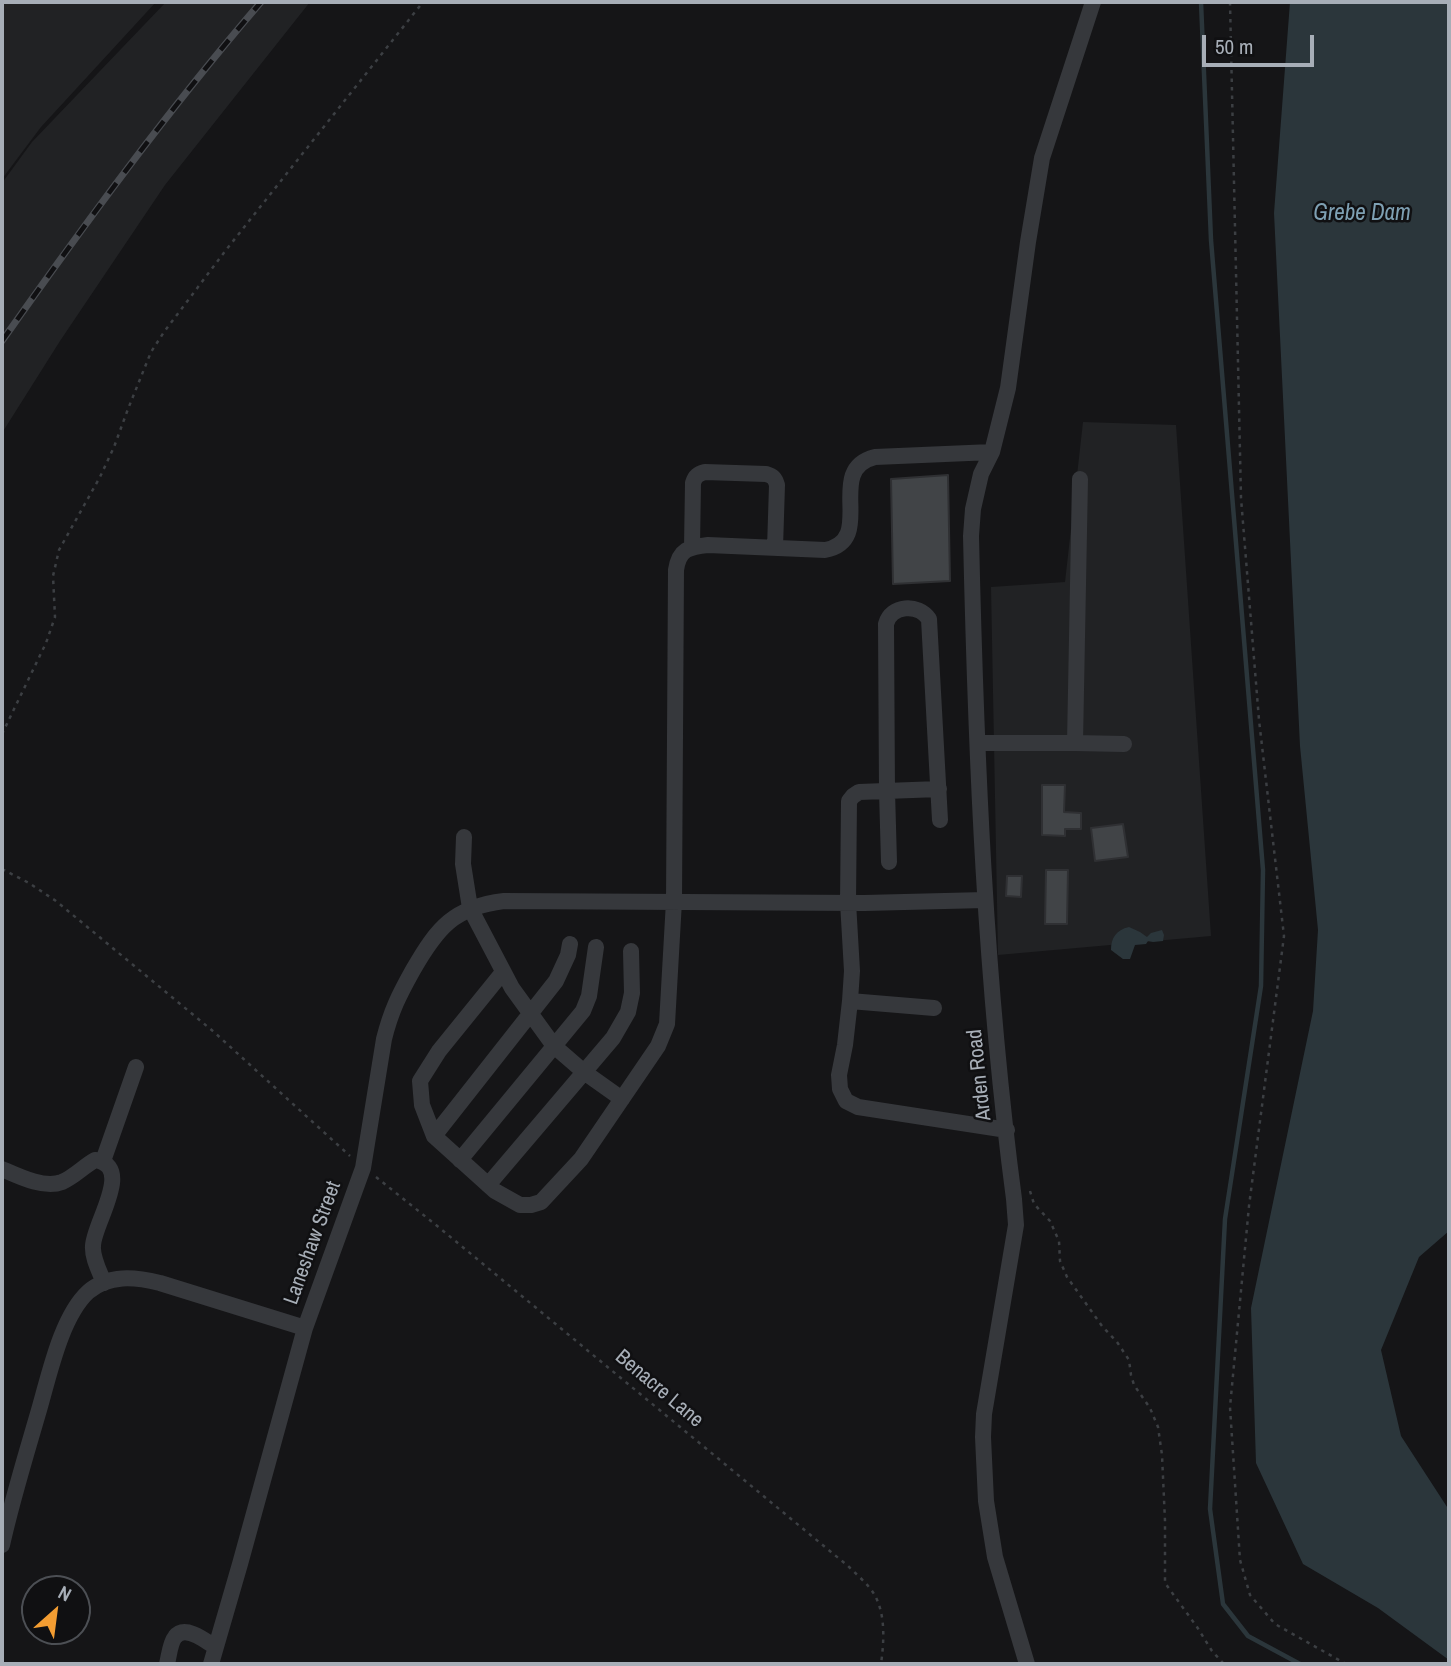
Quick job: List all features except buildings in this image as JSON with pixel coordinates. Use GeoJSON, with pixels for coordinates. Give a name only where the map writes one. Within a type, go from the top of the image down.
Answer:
{"type":"FeatureCollection","features":[{"type":"Feature","properties":{"kind":"street","name":"Arden Road"},"geometry":{"type":"LineString","coordinates":[[1027,1664],[995,1557],[986,1501],[984,1414],[1016,1225],[996,1039],[985,900],[971,536],[973,509],[981,474],[992,452],[1008,388],[1042,158],[1093,2]]}},
{"type":"Feature","properties":{"kind":"street"},"geometry":{"type":"LineString","coordinates":[[503,972],[439,1051],[420,1081],[422,1105],[434,1136],[460,1160],[508,1199],[520,1205],[531,1205],[541,1202],[580,1159],[657,1046],[667,1024],[674,901],[676,570],[683,552],[692,547],[708,545],[825,550],[835,548],[842,543],[850,525],[852,473],[865,460],[875,457],[992,452]]}},
{"type":"Feature","properties":{"kind":"street"},"geometry":{"type":"LineString","coordinates":[[692,547],[693,483],[699,473],[705,472],[771,475],[777,485],[775,548]]}},
{"type":"Feature","properties":{"kind":"street"},"geometry":{"type":"LineString","coordinates":[[1076,743],[1080,480]]}},
{"type":"Feature","properties":{"kind":"street"},"geometry":{"type":"LineString","coordinates":[[889,862],[886,624],[888,617],[898,609],[915,609],[923,612],[929,619],[940,820]]}},
{"type":"Feature","properties":{"kind":"street"},"geometry":{"type":"LineString","coordinates":[[978,743],[1124,744]]}},
{"type":"Feature","properties":{"kind":"street"},"geometry":{"type":"LineString","coordinates":[[939,789],[859,792],[849,801],[848,902],[852,971],[845,1045],[839,1075],[840,1089],[846,1101],[858,1107],[1007,1130]]}},
{"type":"Feature","properties":{"kind":"street"},"geometry":{"type":"LineString","coordinates":[[464,837],[463,864],[470,908],[512,988],[554,1046],[622,1099]]}},
{"type":"Feature","properties":{"kind":"street"},"geometry":{"type":"LineString","coordinates":[[363,1168],[384,1039],[396,999],[438,932],[451,919],[470,908],[504,901],[985,900]]}},
{"type":"Feature","properties":{"kind":"street"},"geometry":{"type":"LineString","coordinates":[[434,1136],[556,981],[570,944]]}},
{"type":"Feature","properties":{"kind":"street"},"geometry":{"type":"LineString","coordinates":[[460,1160],[583,1010],[589,996],[596,947]]}},
{"type":"Feature","properties":{"kind":"street"},"geometry":{"type":"LineString","coordinates":[[488,1185],[613,1038],[628,1012],[632,993],[631,951]]}},
{"type":"Feature","properties":{"kind":"street"},"geometry":{"type":"LineString","coordinates":[[850,1001],[934,1008]]}},
{"type":"Feature","properties":{"kind":"street"},"geometry":{"type":"LineString","coordinates":[[103,1161],[136,1067]]}},
{"type":"Feature","properties":{"kind":"street"},"geometry":{"type":"LineString","coordinates":[[2,1169],[45,1183],[61,1182],[95,1160],[103,1161],[109,1166],[113,1177],[111,1192],[93,1247],[104,1283]]}},
{"type":"Feature","properties":{"kind":"street","name":"Laneshaw Street"},"geometry":{"type":"LineString","coordinates":[[211,1664],[305,1328],[363,1168]]}},
{"type":"Feature","properties":{"kind":"street"},"geometry":{"type":"LineString","coordinates":[[2,1545],[11,1503],[61,1339],[77,1305],[88,1292],[114,1279],[138,1278],[305,1328]]}},
{"type":"Feature","properties":{"kind":"street"},"geometry":{"type":"LineString","coordinates":[[167,1664],[173,1641],[179,1634],[199,1636],[215,1647]]}},
{"type":"Feature","properties":{"kind":"path"},"geometry":{"type":"LineString","coordinates":[[2,734],[46,643],[55,617],[53,576],[59,550],[114,447],[151,352],[226,250],[423,2]]}},
{"type":"Feature","properties":{"kind":"path"},"geometry":{"type":"LineString","coordinates":[[1230,2],[1241,498],[1259,720],[1284,936],[1249,1206],[1230,1407],[1240,1560],[1250,1595],[1275,1624],[1346,1664]]}},
{"type":"Feature","properties":{"kind":"path","name":"Laneshaw Street"},"geometry":{"type":"LineString","coordinates":[[2,869],[56,901],[214,1032],[363,1168]]}},
{"type":"Feature","properties":{"kind":"path","name":"Benacre Lane"},"geometry":{"type":"LineString","coordinates":[[363,1168],[391,1188],[848,1566],[874,1593],[882,1617],[881,1664]]}},
{"type":"Feature","properties":{"kind":"path"},"geometry":{"type":"LineString","coordinates":[[1030,1191],[1034,1203],[1050,1221],[1059,1241],[1060,1261],[1067,1277],[1129,1360],[1134,1385],[1150,1408],[1158,1427],[1165,1508],[1165,1583],[1224,1664]]}},
{"type":"Feature","properties":{"kind":"shaded area"},"geometry":{"type":"Polygon","coordinates":[[[2,2],[156,2],[41,127],[2,179],[2,2]]]}},
{"type":"Feature","properties":{"kind":"shaded area"},"geometry":{"type":"Polygon","coordinates":[[[166,2],[310,2],[165,185],[2,433],[2,183],[32,142],[166,2]]]}},
{"type":"Feature","properties":{"kind":"shaded area"},"geometry":{"type":"Polygon","coordinates":[[[1083,422],[1176,425],[1211,936],[998,955],[991,587],[1065,582],[1083,422]]]}},
{"type":"Feature","properties":{"kind":"water","name":"Grebe Dam"},"geometry":{"type":"Polygon","coordinates":[[[1290,2],[1449,2],[1449,1231],[1419,1257],[1381,1350],[1401,1436],[1449,1510],[1449,1660],[1378,1608],[1303,1564],[1256,1463],[1251,1308],[1313,1011],[1318,930],[1300,746],[1274,213],[1290,2]]]}},
{"type":"Feature","properties":{"kind":"water"},"geometry":{"type":"Polygon","coordinates":[[[1129,927],[1147,937],[1162,930],[1163,941],[1148,941],[1146,944],[1135,945],[1130,959],[1123,959],[1111,950],[1111,946],[1118,932],[1129,927]]]}},
{"type":"Feature","properties":{"kind":"waterway"},"geometry":{"type":"LineString","coordinates":[[1201,2],[1211,240],[1263,870],[1261,986],[1225,1219],[1210,1509],[1223,1604],[1248,1636],[1300,1664]]}},
{"type":"Feature","properties":{"kind":"railway"},"geometry":{"type":"LineString","coordinates":[[2,341],[127,168],[261,2]]}}]}
